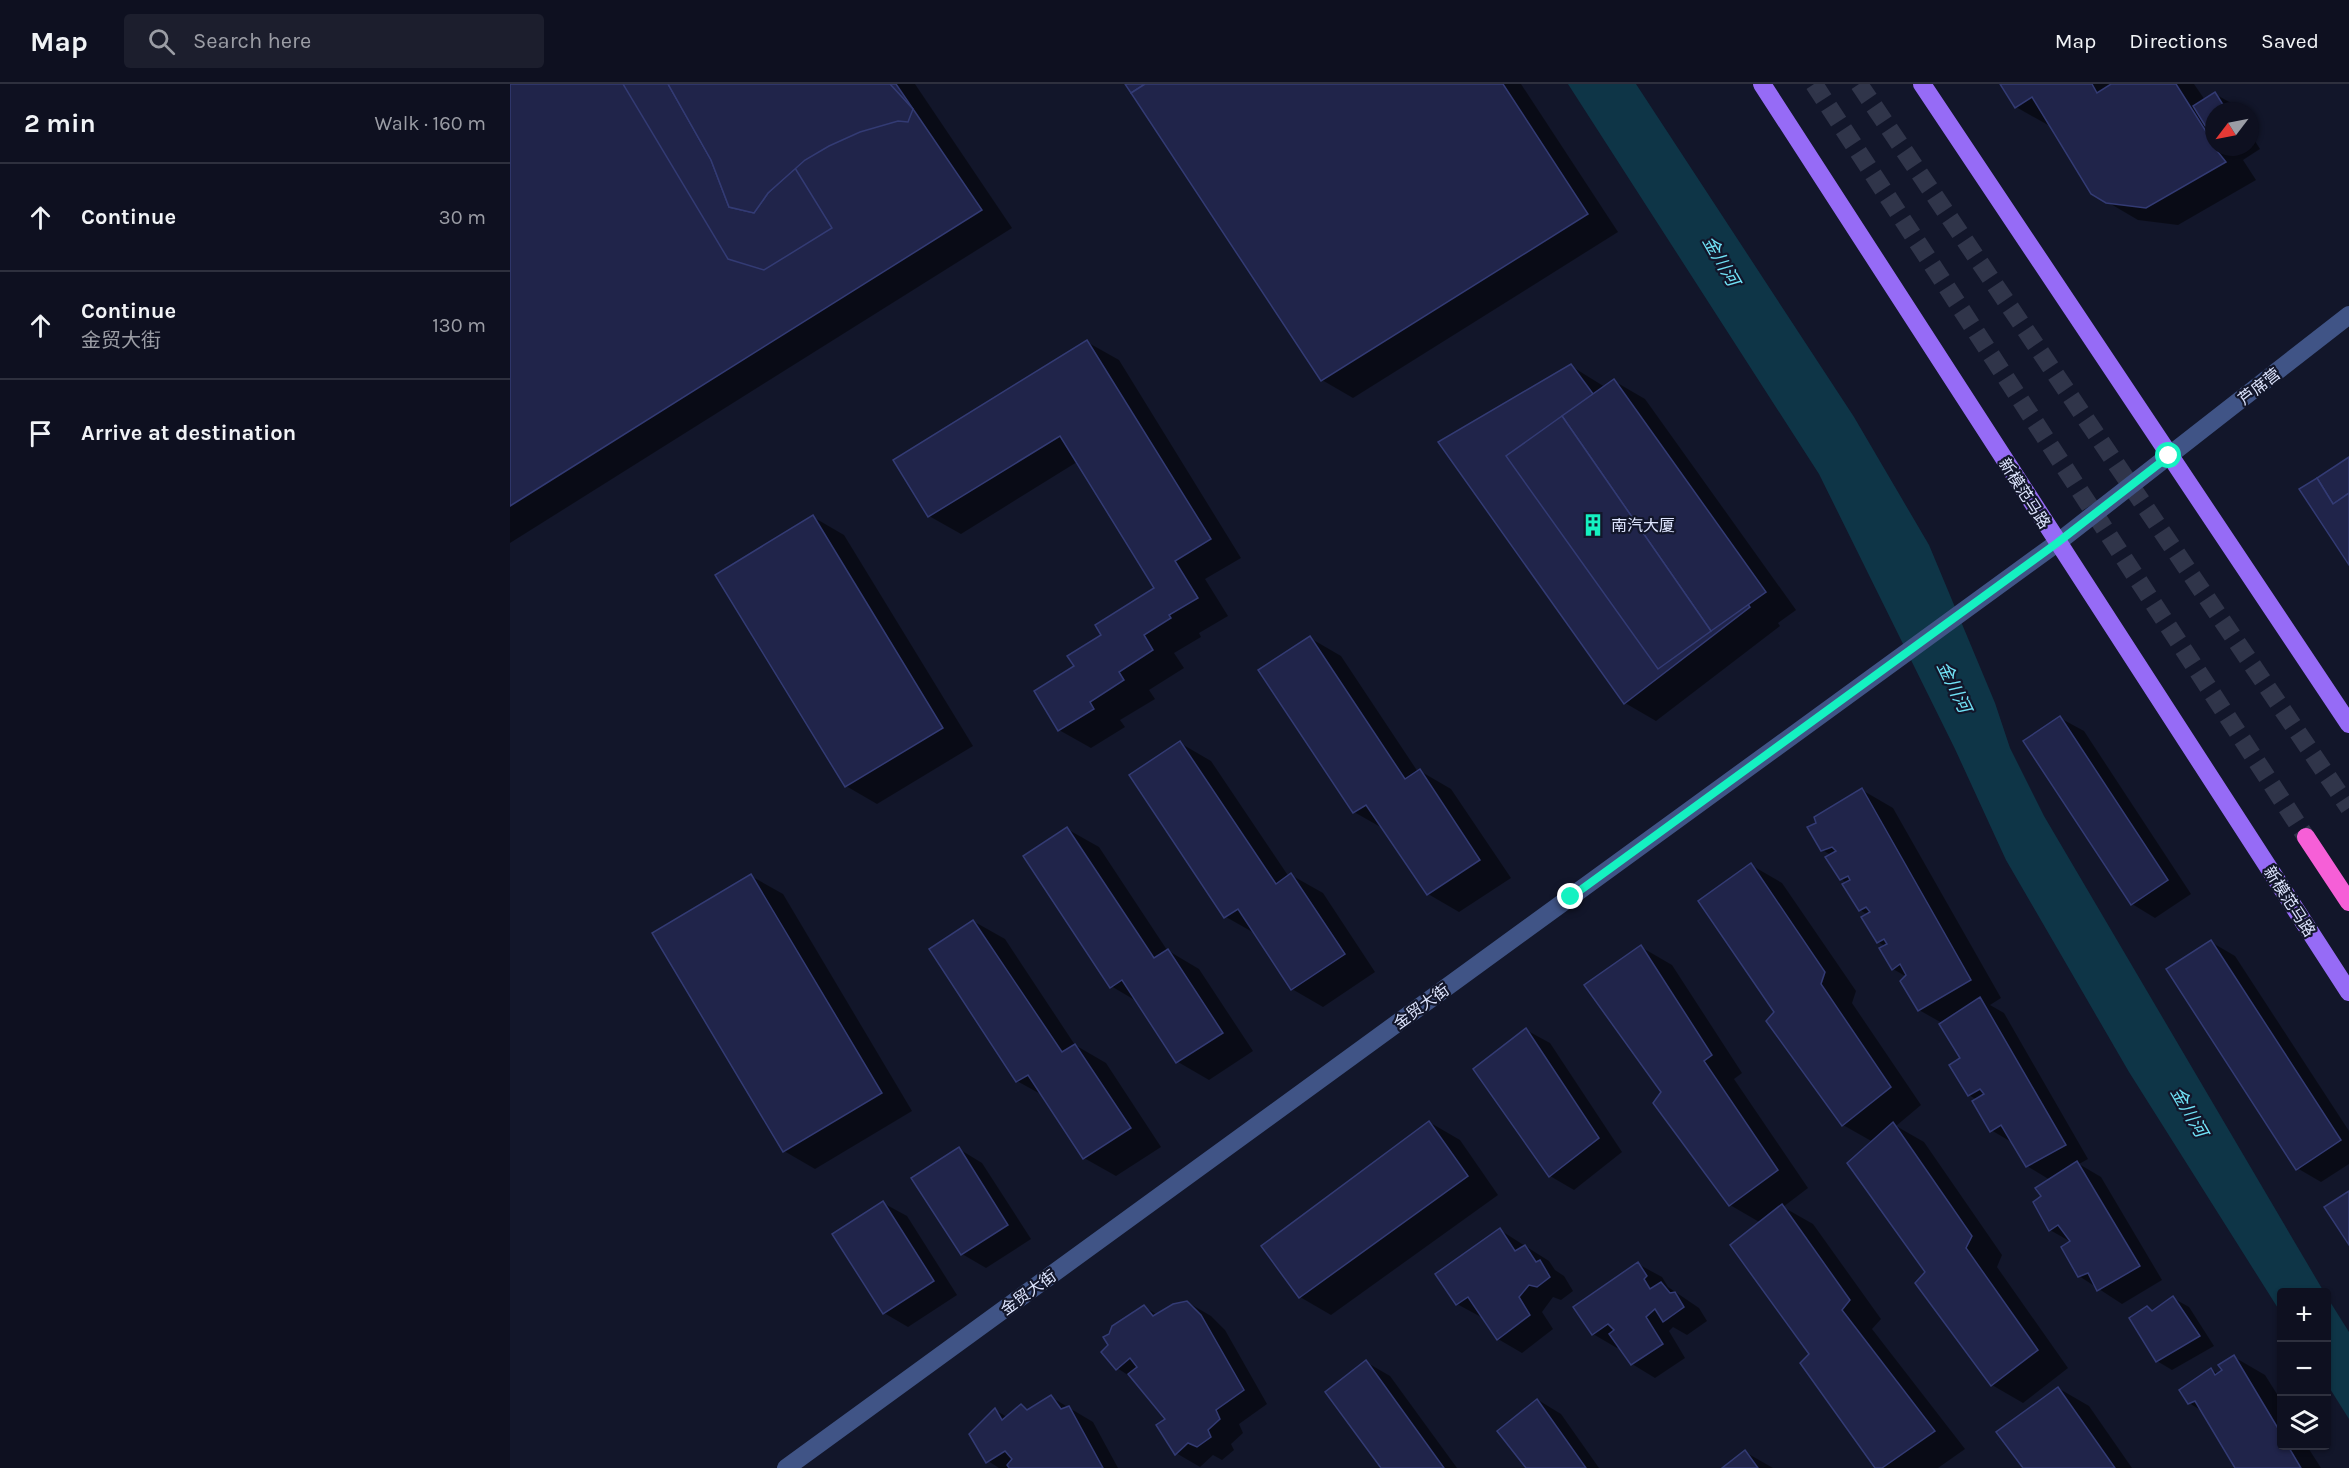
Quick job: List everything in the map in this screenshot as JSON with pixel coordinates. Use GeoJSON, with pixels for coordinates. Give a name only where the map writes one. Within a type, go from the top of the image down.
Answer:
{"type":"FeatureCollection","features":[{"type":"Feature","properties":{"kind":"highway"},"geometry":{"type":"LineString","coordinates":[[2306,837],[2349,902]]}},
{"type":"Feature","properties":{"kind":"main road","name":"新模范马路"},"geometry":{"type":"LineString","coordinates":[[1762,84],[2349,992]]}},
{"type":"Feature","properties":{"kind":"main road"},"geometry":{"type":"LineString","coordinates":[[1922,84],[2349,723]]}},
{"type":"Feature","properties":{"kind":"street","name":"芦席营"},"geometry":{"type":"LineString","coordinates":[[2057,543],[2349,315]]}},
{"type":"Feature","properties":{"kind":"street","name":"金贸大街"},"geometry":{"type":"LineString","coordinates":[[786,1468],[2057,543]]}},
{"type":"Feature","properties":{"kind":"water","name":"金川河"},"geometry":{"type":"Polygon","coordinates":[[[1568,84],[1636,84],[1854,417],[1929,545],[1995,703],[2010,748],[2044,816],[2322,1288],[2277,1288],[2277,1307],[2129,1072],[2006,860],[1955,749],[1819,474],[1568,84]]]}},
{"type":"Feature","properties":{"kind":"water"},"geometry":{"type":"Polygon","coordinates":[[[2331,1303],[2349,1332],[2349,1419],[2331,1390],[2331,1303]]]}},
{"type":"Feature","properties":{"kind":"building"},"geometry":{"type":"Polygon","coordinates":[[[510,84],[896,84],[982,210],[510,506],[510,84]]]}},
{"type":"Feature","properties":{"kind":"building"},"geometry":{"type":"Polygon","coordinates":[[[623,84],[668,84],[711,160],[729,207],[754,213],[768,193],[795,168],[832,228],[764,270],[728,259],[623,84]]]}},
{"type":"Feature","properties":{"kind":"building"},"geometry":{"type":"Polygon","coordinates":[[[668,84],[890,84],[913,109],[908,122],[898,121],[860,132],[805,160],[768,193],[754,213],[729,207],[711,160],[668,84]]]}},
{"type":"Feature","properties":{"kind":"building"},"geometry":{"type":"Polygon","coordinates":[[[1125,84],[1145,84],[1131,93],[1125,84]]]}},
{"type":"Feature","properties":{"kind":"building"},"geometry":{"type":"Polygon","coordinates":[[[1145,84],[1503,84],[1588,214],[1321,381],[1131,93],[1145,84]]]}},
{"type":"Feature","properties":{"kind":"building"},"geometry":{"type":"Polygon","coordinates":[[[2000,84],[2092,84],[2097,93],[2111,84],[2176,84],[2205,130],[2205,156],[2221,156],[2226,162],[2146,208],[2106,203],[2091,194],[2032,97],[2015,108],[2000,84]]]}},
{"type":"Feature","properties":{"kind":"building"},"geometry":{"type":"Polygon","coordinates":[[[2215,92],[2221,102],[2205,102],[2205,125],[2193,106],[2215,92]]]}},
{"type":"Feature","properties":{"kind":"building"},"geometry":{"type":"Polygon","coordinates":[[[1087,340],[1211,539],[1175,561],[1198,598],[1169,615],[1171,618],[1144,635],[1153,650],[1119,672],[1124,680],[1090,702],[1094,709],[1058,731],[1034,691],[1074,666],[1067,656],[1101,635],[1095,625],[1154,588],[1060,436],[928,517],[893,460],[1087,340]]]}},
{"type":"Feature","properties":{"kind":"building","name":"南汽大厦"},"geometry":{"type":"Polygon","coordinates":[[[1571,364],[1750,607],[1624,704],[1438,442],[1571,364]]]}},
{"type":"Feature","properties":{"kind":"building"},"geometry":{"type":"Polygon","coordinates":[[[1614,379],[1766,592],[1711,631],[1562,416],[1614,379]]]}},
{"type":"Feature","properties":{"kind":"building"},"geometry":{"type":"Polygon","coordinates":[[[1562,416],[1711,631],[1658,669],[1506,456],[1562,416]]]}},
{"type":"Feature","properties":{"kind":"building"},"geometry":{"type":"Polygon","coordinates":[[[2349,457],[2349,493],[2333,504],[2317,478],[2349,457]]]}},
{"type":"Feature","properties":{"kind":"building"},"geometry":{"type":"Polygon","coordinates":[[[2317,478],[2333,504],[2349,493],[2349,565],[2299,489],[2317,478]]]}},
{"type":"Feature","properties":{"kind":"building"},"geometry":{"type":"Polygon","coordinates":[[[813,515],[943,728],[845,787],[715,575],[813,515]]]}},
{"type":"Feature","properties":{"kind":"building"},"geometry":{"type":"Polygon","coordinates":[[[1310,636],[1405,779],[1420,769],[1480,860],[1427,895],[1366,805],[1353,813],[1258,670],[1310,636]]]}},
{"type":"Feature","properties":{"kind":"building"},"geometry":{"type":"Polygon","coordinates":[[[2060,716],[2168,880],[2131,905],[2023,741],[2060,716]]]}},
{"type":"Feature","properties":{"kind":"building"},"geometry":{"type":"Polygon","coordinates":[[[1180,741],[1276,884],[1291,873],[1345,954],[1291,990],[1238,909],[1224,918],[1129,775],[1180,741]]]}},
{"type":"Feature","properties":{"kind":"building"},"geometry":{"type":"Polygon","coordinates":[[[1862,788],[1971,980],[1918,1011],[1900,981],[1906,975],[1900,964],[1892,970],[1879,948],[1887,944],[1884,939],[1877,943],[1861,917],[1870,912],[1866,907],[1859,911],[1842,884],[1850,880],[1848,876],[1840,880],[1825,857],[1836,851],[1832,847],[1821,851],[1807,827],[1816,823],[1814,817],[1862,788]]]}},
{"type":"Feature","properties":{"kind":"building"},"geometry":{"type":"Polygon","coordinates":[[[1067,827],[1154,958],[1168,949],[1223,1033],[1176,1063],[1122,980],[1110,988],[1023,856],[1067,827]]]}},
{"type":"Feature","properties":{"kind":"building"},"geometry":{"type":"Polygon","coordinates":[[[1751,863],[1825,972],[1821,984],[1891,1087],[1842,1126],[1766,1021],[1774,1012],[1698,901],[1751,863]]]}},
{"type":"Feature","properties":{"kind":"building"},"geometry":{"type":"Polygon","coordinates":[[[751,874],[882,1093],[783,1152],[652,933],[751,874]]]}},
{"type":"Feature","properties":{"kind":"building"},"geometry":{"type":"Polygon","coordinates":[[[973,920],[1062,1052],[1075,1044],[1131,1128],[1083,1159],[1028,1075],[1016,1082],[929,949],[973,920]]]}},
{"type":"Feature","properties":{"kind":"building"},"geometry":{"type":"Polygon","coordinates":[[[2211,940],[2341,1140],[2296,1170],[2166,969],[2211,940]]]}},
{"type":"Feature","properties":{"kind":"building"},"geometry":{"type":"Polygon","coordinates":[[[1641,945],[1712,1055],[1704,1061],[1778,1170],[1729,1206],[1653,1103],[1661,1092],[1584,985],[1641,945]]]}},
{"type":"Feature","properties":{"kind":"building"},"geometry":{"type":"Polygon","coordinates":[[[1980,997],[2066,1145],[2026,1167],[2001,1125],[1990,1132],[1972,1101],[1984,1094],[1980,1089],[1968,1096],[1949,1065],[1960,1058],[1939,1024],[1980,997]]]}},
{"type":"Feature","properties":{"kind":"building"},"geometry":{"type":"Polygon","coordinates":[[[1526,1028],[1599,1138],[1549,1177],[1473,1069],[1526,1028]]]}},
{"type":"Feature","properties":{"kind":"building"},"geometry":{"type":"Polygon","coordinates":[[[1429,1121],[1468,1176],[1299,1298],[1261,1246],[1429,1121]]]}},
{"type":"Feature","properties":{"kind":"building"},"geometry":{"type":"Polygon","coordinates":[[[1893,1122],[1972,1236],[1966,1248],[2038,1350],[1991,1386],[1915,1283],[1925,1272],[1847,1163],[1893,1122]]]}},
{"type":"Feature","properties":{"kind":"building"},"geometry":{"type":"Polygon","coordinates":[[[959,1147],[1008,1225],[961,1255],[911,1178],[959,1147]]]}},
{"type":"Feature","properties":{"kind":"building"},"geometry":{"type":"Polygon","coordinates":[[[2077,1161],[2140,1266],[2097,1291],[2088,1273],[2078,1277],[2061,1247],[2070,1241],[2058,1225],[2049,1231],[2033,1202],[2041,1196],[2035,1188],[2077,1161]]]}},
{"type":"Feature","properties":{"kind":"building"},"geometry":{"type":"Polygon","coordinates":[[[2349,1191],[2349,1245],[2324,1207],[2349,1191]]]}},
{"type":"Feature","properties":{"kind":"building"},"geometry":{"type":"Polygon","coordinates":[[[883,1201],[934,1281],[883,1314],[832,1234],[883,1201]]]}},
{"type":"Feature","properties":{"kind":"building"},"geometry":{"type":"Polygon","coordinates":[[[1782,1204],[1850,1300],[1842,1310],[1935,1431],[1882,1468],[1875,1468],[1800,1363],[1809,1354],[1730,1245],[1782,1204]]]}},
{"type":"Feature","properties":{"kind":"building"},"geometry":{"type":"Polygon","coordinates":[[[1500,1228],[1515,1251],[1525,1245],[1536,1262],[1540,1260],[1550,1277],[1537,1287],[1529,1285],[1519,1297],[1530,1315],[1497,1340],[1468,1297],[1456,1305],[1435,1274],[1500,1228]]]}},
{"type":"Feature","properties":{"kind":"building"},"geometry":{"type":"Polygon","coordinates":[[[1638,1262],[1647,1276],[1644,1279],[1650,1289],[1661,1282],[1670,1293],[1675,1292],[1684,1307],[1663,1322],[1655,1309],[1646,1317],[1663,1344],[1631,1365],[1609,1334],[1614,1330],[1608,1324],[1592,1335],[1573,1307],[1638,1262]]]}},
{"type":"Feature","properties":{"kind":"building"},"geometry":{"type":"Polygon","coordinates":[[[2173,1296],[2200,1336],[2156,1362],[2129,1318],[2147,1306],[2152,1311],[2173,1296]]]}},
{"type":"Feature","properties":{"kind":"building"},"geometry":{"type":"Polygon","coordinates":[[[1187,1301],[1201,1315],[1244,1390],[1216,1410],[1220,1419],[1208,1430],[1211,1437],[1197,1447],[1188,1443],[1175,1455],[1156,1425],[1165,1419],[1128,1374],[1137,1367],[1130,1358],[1116,1370],[1101,1352],[1108,1345],[1103,1337],[1109,1334],[1112,1326],[1144,1305],[1153,1316],[1173,1304],[1187,1301]]]}},
{"type":"Feature","properties":{"kind":"building"},"geometry":{"type":"Polygon","coordinates":[[[2234,1355],[2277,1427],[2277,1450],[2290,1450],[2301,1468],[2235,1468],[2195,1401],[2188,1404],[2179,1390],[2211,1368],[2215,1375],[2222,1370],[2218,1365],[2234,1355]]]}},
{"type":"Feature","properties":{"kind":"building"},"geometry":{"type":"Polygon","coordinates":[[[1366,1360],[1444,1468],[1381,1468],[1325,1392],[1366,1360]]]}},
{"type":"Feature","properties":{"kind":"building"},"geometry":{"type":"Polygon","coordinates":[[[2058,1387],[2115,1468],[2023,1468],[1996,1432],[2058,1387]]]}},
{"type":"Feature","properties":{"kind":"building"},"geometry":{"type":"Polygon","coordinates":[[[1051,1395],[1061,1409],[1069,1406],[1103,1468],[1009,1468],[1007,1465],[1012,1459],[1005,1451],[986,1463],[969,1434],[995,1408],[1002,1420],[1021,1404],[1027,1410],[1051,1395]]]}},
{"type":"Feature","properties":{"kind":"building"},"geometry":{"type":"Polygon","coordinates":[[[1537,1399],[1586,1468],[1526,1468],[1497,1431],[1537,1399]]]}},
{"type":"Feature","properties":{"kind":"building"},"geometry":{"type":"Polygon","coordinates":[[[1745,1450],[1758,1468],[1722,1468],[1745,1450]]]}},
{"type":"Feature","properties":{"kind":"tunnel"},"geometry":{"type":"LineString","coordinates":[[1814,84],[2306,837]]}},
{"type":"Feature","properties":{"kind":"tunnel"},"geometry":{"type":"LineString","coordinates":[[1859,84],[2349,808]]}},
{"type":"Feature","properties":{"kind":"place","name":"南汽大厦"},"geometry":{"type":"Point","coordinates":[1593,525]}},
{"type":"Feature","properties":{"kind":"route"},"geometry":{"type":"LineString","coordinates":[[1571,897],[2057,543],[2169,456]]}}]}
